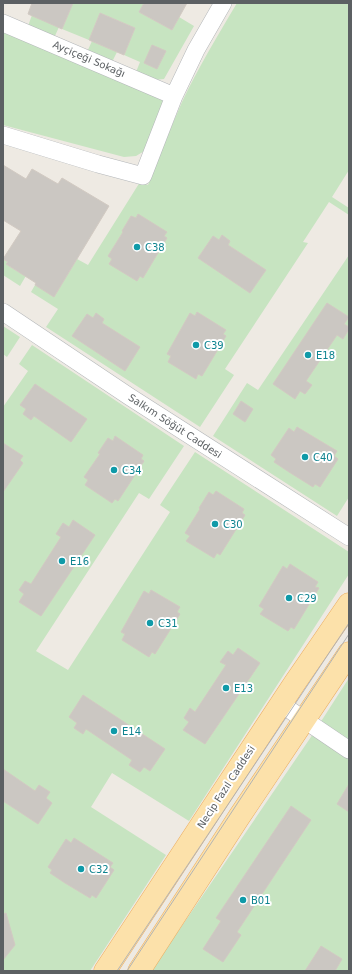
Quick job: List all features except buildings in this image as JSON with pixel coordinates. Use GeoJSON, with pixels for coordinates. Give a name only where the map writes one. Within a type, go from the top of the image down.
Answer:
{"type":"FeatureCollection","features":[{"type":"Feature","properties":{"kind":"main road","name":"Necip Fazıl Caddesi"},"geometry":{"type":"LineString","coordinates":[[105,971],[281,704],[349,604]]}},
{"type":"Feature","properties":{"kind":"main road"},"geometry":{"type":"LineString","coordinates":[[139,971],[235,823],[349,653]]}},
{"type":"Feature","properties":{"kind":"street"},"geometry":{"type":"LineString","coordinates":[[3,135],[143,176],[174,96],[196,50],[223,3]]}},
{"type":"Feature","properties":{"kind":"street","name":"Ayçiçeği Sokağı"},"geometry":{"type":"LineString","coordinates":[[3,23],[174,96]]}},
{"type":"Feature","properties":{"kind":"street","name":"Salkım Söğüt Caddesi"},"geometry":{"type":"LineString","coordinates":[[3,312],[130,397],[349,537]]}},
{"type":"Feature","properties":{"kind":"street"},"geometry":{"type":"LineString","coordinates":[[281,704],[349,750]]}},
{"type":"Feature","properties":{"kind":"green space"},"geometry":{"type":"Polygon","coordinates":[[[73,3],[144,3],[139,12],[172,30],[179,17],[194,26],[164,79],[154,80],[136,72],[140,62],[124,55],[135,28],[100,13],[89,40],[62,29],[73,3]]]}},
{"type":"Feature","properties":{"kind":"green space"},"geometry":{"type":"Polygon","coordinates":[[[237,3],[349,3],[349,170],[332,197],[349,208],[349,215],[329,202],[303,242],[308,243],[225,369],[234,375],[200,427],[46,327],[58,309],[31,292],[35,285],[54,296],[77,259],[88,265],[140,182],[148,185],[188,89],[237,3]]]}},
{"type":"Feature","properties":{"kind":"green space"},"geometry":{"type":"Polygon","coordinates":[[[32,15],[59,27],[54,38],[28,26],[32,15]]]}},
{"type":"Feature","properties":{"kind":"green space"},"geometry":{"type":"Polygon","coordinates":[[[3,31],[165,100],[146,150],[136,156],[124,157],[3,125],[3,31]]]}},
{"type":"Feature","properties":{"kind":"green space"},"geometry":{"type":"Polygon","coordinates":[[[92,41],[117,52],[112,62],[87,52],[92,41]]]}},
{"type":"Feature","properties":{"kind":"green space"},"geometry":{"type":"Polygon","coordinates":[[[349,255],[349,497],[337,516],[213,436],[247,383],[258,390],[349,255]]]}},
{"type":"Feature","properties":{"kind":"green space"},"geometry":{"type":"Polygon","coordinates":[[[3,259],[8,262],[6,264],[20,273],[22,271],[27,274],[20,286],[3,275],[3,259]]]}},
{"type":"Feature","properties":{"kind":"green space"},"geometry":{"type":"Polygon","coordinates":[[[3,326],[20,337],[7,357],[3,354],[3,326]]]}},
{"type":"Feature","properties":{"kind":"green space"},"geometry":{"type":"Polygon","coordinates":[[[32,345],[184,446],[149,499],[139,493],[36,651],[68,670],[170,512],[160,505],[195,452],[349,552],[349,574],[189,821],[112,773],[91,807],[166,855],[90,971],[3,971],[3,407],[28,371],[19,364],[32,345]]]}},
{"type":"Feature","properties":{"kind":"green space"},"geometry":{"type":"Polygon","coordinates":[[[349,678],[349,742],[320,723],[349,678]]]}},
{"type":"Feature","properties":{"kind":"green space"},"geometry":{"type":"Polygon","coordinates":[[[313,734],[349,758],[349,971],[151,971],[313,734]]]}},
{"type":"Feature","properties":{"kind":"tram line"},"geometry":{"type":"LineString","coordinates":[[117,971],[349,623]]}},
{"type":"Feature","properties":{"kind":"tram line"},"geometry":{"type":"LineString","coordinates":[[127,971],[349,634]]}},
{"type":"Feature","properties":{"kind":"place","name":"C38"},"geometry":{"type":"Point","coordinates":[137,247]}},
{"type":"Feature","properties":{"kind":"place","name":"C39"},"geometry":{"type":"Point","coordinates":[196,345]}},
{"type":"Feature","properties":{"kind":"place","name":"E18"},"geometry":{"type":"Point","coordinates":[308,355]}},
{"type":"Feature","properties":{"kind":"place","name":"C40"},"geometry":{"type":"Point","coordinates":[305,457]}},
{"type":"Feature","properties":{"kind":"place","name":"C34"},"geometry":{"type":"Point","coordinates":[114,470]}},
{"type":"Feature","properties":{"kind":"place","name":"C30"},"geometry":{"type":"Point","coordinates":[215,524]}},
{"type":"Feature","properties":{"kind":"place","name":"E16"},"geometry":{"type":"Point","coordinates":[62,561]}},
{"type":"Feature","properties":{"kind":"place","name":"C29"},"geometry":{"type":"Point","coordinates":[289,598]}},
{"type":"Feature","properties":{"kind":"place","name":"C31"},"geometry":{"type":"Point","coordinates":[150,623]}},
{"type":"Feature","properties":{"kind":"place","name":"E13"},"geometry":{"type":"Point","coordinates":[226,688]}},
{"type":"Feature","properties":{"kind":"place","name":"E14"},"geometry":{"type":"Point","coordinates":[114,731]}},
{"type":"Feature","properties":{"kind":"place","name":"C32"},"geometry":{"type":"Point","coordinates":[81,869]}},
{"type":"Feature","properties":{"kind":"place","name":"B01"},"geometry":{"type":"Point","coordinates":[243,900]}}]}
